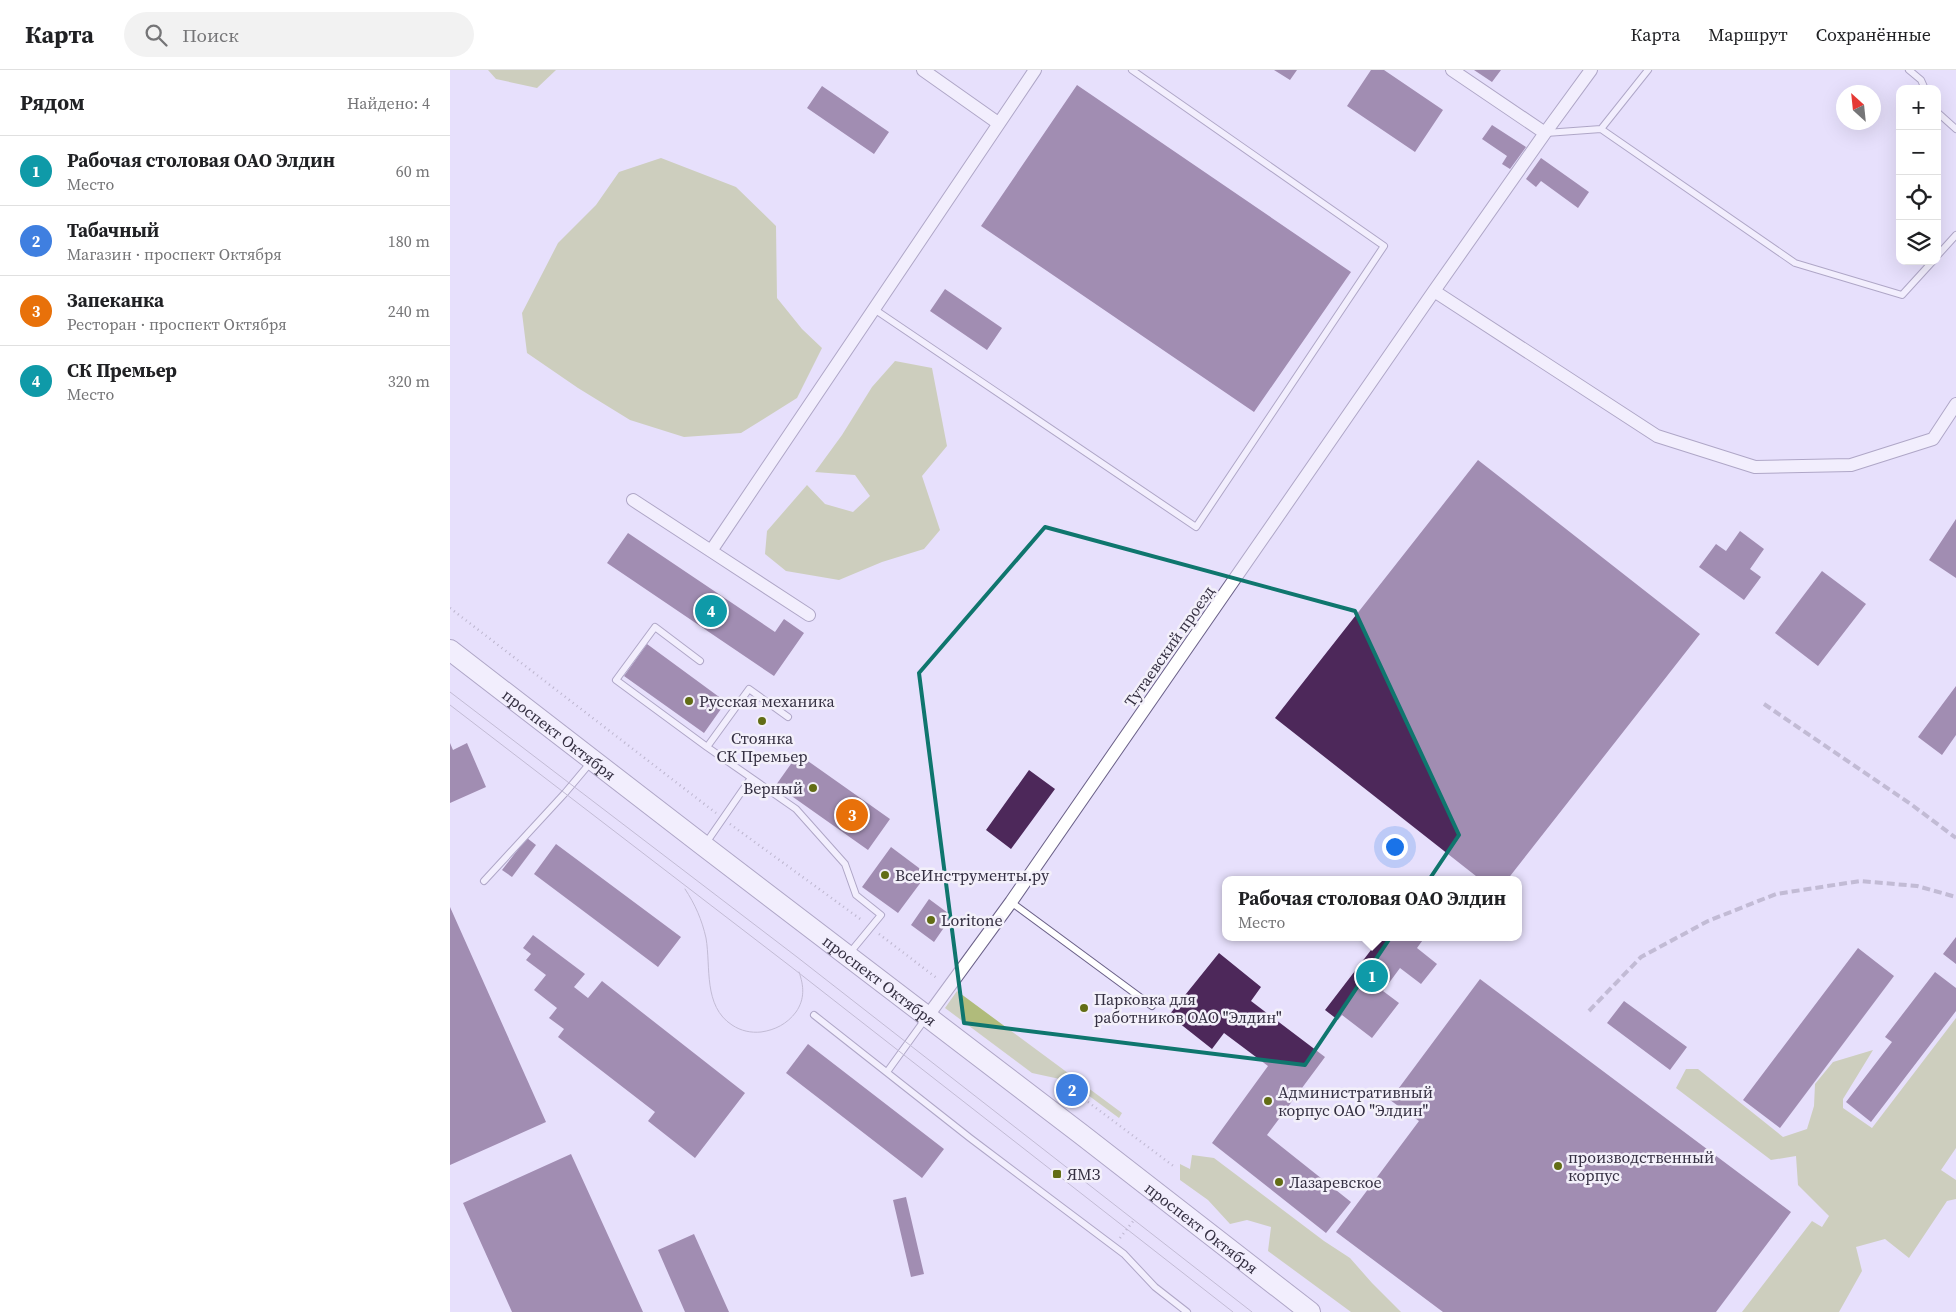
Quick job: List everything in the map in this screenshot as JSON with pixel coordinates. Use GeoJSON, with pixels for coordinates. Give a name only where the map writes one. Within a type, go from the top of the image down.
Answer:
{"type":"FeatureCollection","features":[{"type":"Feature","properties":{"kind":"main road","name":"проспект Октября"},"geometry":{"type":"LineString","coordinates":[[450,650],[1310,1312]]}},
{"type":"Feature","properties":{"kind":"street"},"geometry":{"type":"LineString","coordinates":[[923,70],[998,123]]}},
{"type":"Feature","properties":{"kind":"street"},"geometry":{"type":"LineString","coordinates":[[711,551],[1035,70]]}},
{"type":"Feature","properties":{"kind":"street"},"geometry":{"type":"LineString","coordinates":[[1452,70],[1544,133]]}},
{"type":"Feature","properties":{"kind":"street","name":"Тутаевский проезд"},"geometry":{"type":"LineString","coordinates":[[927,1017],[1011,902],[1544,133],[1591,70]]}},
{"type":"Feature","properties":{"kind":"street"},"geometry":{"type":"LineString","coordinates":[[1434,291],[1657,436],[1755,467],[1851,465],[1933,439],[1956,404]]}},
{"type":"Feature","properties":{"kind":"street"},"geometry":{"type":"LineString","coordinates":[[633,500],[809,615]]}},
{"type":"Feature","properties":{"kind":"lane"},"geometry":{"type":"LineString","coordinates":[[874,309],[1196,527],[1384,246],[1132,70]]}},
{"type":"Feature","properties":{"kind":"lane"},"geometry":{"type":"LineString","coordinates":[[1601,129],[1648,70]]}},
{"type":"Feature","properties":{"kind":"lane"},"geometry":{"type":"LineString","coordinates":[[1909,70],[1921,80],[1923,85]]}},
{"type":"Feature","properties":{"kind":"lane"},"geometry":{"type":"LineString","coordinates":[[1941,116],[1956,129]]}},
{"type":"Feature","properties":{"kind":"lane"},"geometry":{"type":"LineString","coordinates":[[1544,133],[1601,129],[1795,263],[1902,295],[1929,265]]}},
{"type":"Feature","properties":{"kind":"lane"},"geometry":{"type":"LineString","coordinates":[[1941,252],[1956,235]]}},
{"type":"Feature","properties":{"kind":"lane"},"geometry":{"type":"LineString","coordinates":[[700,661],[655,627],[616,680],[796,809],[845,864],[856,895],[881,915],[848,956]]}},
{"type":"Feature","properties":{"kind":"lane"},"geometry":{"type":"LineString","coordinates":[[707,747],[749,689],[788,717]]}},
{"type":"Feature","properties":{"kind":"lane"},"geometry":{"type":"LineString","coordinates":[[484,881],[565,793],[593,759]]}},
{"type":"Feature","properties":{"kind":"lane"},"geometry":{"type":"LineString","coordinates":[[704,846],[751,778]]}},
{"type":"Feature","properties":{"kind":"lane"},"geometry":{"type":"LineString","coordinates":[[1011,902],[1152,1006]]}},
{"type":"Feature","properties":{"kind":"lane"},"geometry":{"type":"LineString","coordinates":[[814,1015],[970,1138],[1124,1254],[1155,1287],[1188,1312]]}},
{"type":"Feature","properties":{"kind":"lane"},"geometry":{"type":"LineString","coordinates":[[887,1072],[927,1017]]}},
{"type":"Feature","properties":{"kind":"path"},"geometry":{"type":"LineString","coordinates":[[450,608],[723,819],[950,987]]}},
{"type":"Feature","properties":{"kind":"path"},"geometry":{"type":"LineString","coordinates":[[1084,1099],[1176,1168]]}},
{"type":"Feature","properties":{"kind":"highlighted area"},"geometry":{"type":"Polygon","coordinates":[[[1045,527],[1355,611],[1459,835],[1305,1065],[964,1023],[919,673],[1045,527]]]}},
{"type":"Feature","properties":{"kind":"green space"},"geometry":{"type":"Polygon","coordinates":[[[488,70],[556,70],[537,88],[496,79],[488,70]]]}},
{"type":"Feature","properties":{"kind":"green space"},"geometry":{"type":"Polygon","coordinates":[[[661,158],[736,187],[776,226],[777,298],[802,329],[822,348],[797,398],[741,433],[684,437],[630,420],[578,388],[527,353],[522,313],[558,243],[596,205],[619,172],[661,158]]]}},
{"type":"Feature","properties":{"kind":"green space"},"geometry":{"type":"Polygon","coordinates":[[[895,361],[932,368],[947,446],[922,476],[940,530],[924,549],[882,562],[839,580],[786,571],[765,554],[767,531],[807,485],[825,504],[853,512],[870,496],[855,475],[815,472],[842,435],[872,387],[895,361]]]}},
{"type":"Feature","properties":{"kind":"green space"},"geometry":{"type":"Polygon","coordinates":[[[957,991],[1122,1113],[1119,1118],[1069,1081],[1032,1073],[945,1008],[957,991]]]}},
{"type":"Feature","properties":{"kind":"green space"},"geometry":{"type":"Polygon","coordinates":[[[1956,1018],[1956,1148],[1941,1170],[1956,1180],[1956,1199],[1947,1201],[1909,1258],[1885,1239],[1856,1247],[1862,1271],[1839,1312],[1742,1312],[1812,1221],[1822,1227],[1829,1216],[1798,1185],[1796,1156],[1771,1160],[1676,1088],[1686,1069],[1698,1069],[1783,1137],[1807,1129],[1814,1106],[1815,1084],[1833,1062],[1873,1050],[1843,1099],[1843,1108],[1872,1128],[1956,1018]]]}},
{"type":"Feature","properties":{"kind":"green space"},"geometry":{"type":"Polygon","coordinates":[[[1192,1155],[1214,1158],[1324,1241],[1350,1258],[1401,1312],[1351,1312],[1268,1251],[1271,1227],[1247,1220],[1230,1224],[1208,1200],[1180,1180],[1180,1164],[1190,1169],[1192,1155]]]}},
{"type":"Feature","properties":{"kind":"building"},"geometry":{"type":"Polygon","coordinates":[[[1274,70],[1297,70],[1290,80],[1274,70]]]}},
{"type":"Feature","properties":{"kind":"building"},"geometry":{"type":"Polygon","coordinates":[[[1371,70],[1384,70],[1443,110],[1415,152],[1347,106],[1371,70]]]}},
{"type":"Feature","properties":{"kind":"building"},"geometry":{"type":"Polygon","coordinates":[[[1474,70],[1501,70],[1492,82],[1474,70]]]}},
{"type":"Feature","properties":{"kind":"building"},"geometry":{"type":"Polygon","coordinates":[[[1077,85],[1351,272],[1254,412],[981,226],[1077,85]]]}},
{"type":"Feature","properties":{"kind":"building"},"geometry":{"type":"Polygon","coordinates":[[[822,86],[889,132],[874,154],[807,108],[822,86]]]}},
{"type":"Feature","properties":{"kind":"building"},"geometry":{"type":"Polygon","coordinates":[[[1492,125],[1526,147],[1510,169],[1502,164],[1507,156],[1482,139],[1492,125]]]}},
{"type":"Feature","properties":{"kind":"building"},"geometry":{"type":"Polygon","coordinates":[[[1541,158],[1589,192],[1578,208],[1541,181],[1536,187],[1526,179],[1541,158]]]}},
{"type":"Feature","properties":{"kind":"building"},"geometry":{"type":"Polygon","coordinates":[[[945,289],[1002,328],[987,350],[930,311],[945,289]]]}},
{"type":"Feature","properties":{"kind":"building"},"geometry":{"type":"Polygon","coordinates":[[[1478,460],[1700,634],[1510,876],[1476,876],[1275,718],[1478,460]]]}},
{"type":"Feature","properties":{"kind":"building"},"geometry":{"type":"Polygon","coordinates":[[[1956,519],[1956,578],[1929,560],[1956,519]]]}},
{"type":"Feature","properties":{"kind":"building"},"geometry":{"type":"Polygon","coordinates":[[[1740,531],[1764,549],[1750,569],[1761,577],[1744,600],[1699,567],[1716,544],[1726,551],[1740,531]]]}},
{"type":"Feature","properties":{"kind":"building"},"geometry":{"type":"Polygon","coordinates":[[[628,533],[775,632],[784,619],[804,633],[774,676],[607,563],[628,533]]]}},
{"type":"Feature","properties":{"kind":"building"},"geometry":{"type":"Polygon","coordinates":[[[1822,571],[1866,604],[1818,666],[1775,633],[1822,571]]]}},
{"type":"Feature","properties":{"kind":"building"},"geometry":{"type":"Polygon","coordinates":[[[647,644],[726,702],[704,733],[624,676],[647,644]]]}},
{"type":"Feature","properties":{"kind":"building"},"geometry":{"type":"Polygon","coordinates":[[[1956,686],[1956,735],[1942,755],[1918,737],[1956,686]]]}},
{"type":"Feature","properties":{"kind":"building"},"geometry":{"type":"Polygon","coordinates":[[[450,743],[453,750],[467,743],[486,787],[450,803],[450,743]]]}},
{"type":"Feature","properties":{"kind":"building"},"geometry":{"type":"Polygon","coordinates":[[[798,754],[890,819],[868,850],[776,785],[798,754]]]}},
{"type":"Feature","properties":{"kind":"building"},"geometry":{"type":"Polygon","coordinates":[[[1029,770],[1055,789],[1011,849],[986,830],[1029,770]]]}},
{"type":"Feature","properties":{"kind":"building"},"geometry":{"type":"Polygon","coordinates":[[[527,838],[536,845],[512,877],[502,870],[527,838]]]}},
{"type":"Feature","properties":{"kind":"building"},"geometry":{"type":"Polygon","coordinates":[[[556,844],[681,937],[658,967],[534,874],[556,844]]]}},
{"type":"Feature","properties":{"kind":"building"},"geometry":{"type":"Polygon","coordinates":[[[891,847],[927,874],[898,913],[862,887],[891,847]]]}},
{"type":"Feature","properties":{"kind":"building","name":"Loritone"},"geometry":{"type":"Polygon","coordinates":[[[929,899],[952,916],[934,942],[911,925],[929,899]]]}},
{"type":"Feature","properties":{"kind":"building"},"geometry":{"type":"Polygon","coordinates":[[[450,907],[546,1122],[450,1165],[450,907]]]}},
{"type":"Feature","properties":{"kind":"building"},"geometry":{"type":"Polygon","coordinates":[[[533,935],[585,974],[574,987],[588,998],[602,981],[745,1093],[695,1158],[648,1121],[655,1112],[558,1037],[564,1029],[549,1018],[557,1008],[534,990],[546,975],[526,960],[531,954],[523,948],[533,935]]]}},
{"type":"Feature","properties":{"kind":"building"},"geometry":{"type":"Polygon","coordinates":[[[1956,937],[1956,964],[1943,954],[1956,937]]]}},
{"type":"Feature","properties":{"kind":"building"},"geometry":{"type":"Polygon","coordinates":[[[1378,941],[1422,941],[1417,948],[1437,964],[1421,984],[1400,968],[1383,991],[1399,1003],[1372,1038],[1342,1015],[1338,1020],[1325,1010],[1378,941]]]}},
{"type":"Feature","properties":{"kind":"building"},"geometry":{"type":"Polygon","coordinates":[[[1858,948],[1894,976],[1780,1128],[1743,1100],[1858,948]]]}},
{"type":"Feature","properties":{"kind":"building","name":"Административный корпус ОАО \"Элдин\""},"geometry":{"type":"Polygon","coordinates":[[[1219,953],[1261,987],[1251,1001],[1325,1057],[1267,1135],[1351,1202],[1326,1233],[1212,1143],[1268,1066],[1224,1033],[1212,1049],[1169,1015],[1219,953]]]}},
{"type":"Feature","properties":{"kind":"building"},"geometry":{"type":"Polygon","coordinates":[[[1935,972],[1956,988],[1956,1011],[1871,1122],[1846,1102],[1892,1042],[1885,1037],[1935,972]]]}},
{"type":"Feature","properties":{"kind":"building","name":"производственный корпус"},"geometry":{"type":"Polygon","coordinates":[[[1480,979],[1791,1212],[1716,1312],[1443,1312],[1336,1232],[1419,1121],[1390,1100],[1480,979]]]}},
{"type":"Feature","properties":{"kind":"building"},"geometry":{"type":"Polygon","coordinates":[[[1624,1001],[1687,1047],[1670,1070],[1607,1023],[1624,1001]]]}},
{"type":"Feature","properties":{"kind":"building"},"geometry":{"type":"Polygon","coordinates":[[[808,1044],[944,1149],[922,1178],[786,1073],[808,1044]]]}},
{"type":"Feature","properties":{"kind":"building"},"geometry":{"type":"Polygon","coordinates":[[[571,1154],[643,1312],[512,1312],[463,1203],[571,1154]]]}},
{"type":"Feature","properties":{"kind":"building"},"geometry":{"type":"Polygon","coordinates":[[[906,1197],[924,1274],[911,1277],[893,1200],[906,1197]]]}},
{"type":"Feature","properties":{"kind":"building"},"geometry":{"type":"Polygon","coordinates":[[[694,1234],[729,1312],[685,1312],[658,1250],[694,1234]]]}},
{"type":"Feature","properties":{"kind":"tram line"},"geometry":{"type":"LineString","coordinates":[[450,692],[797,957],[1252,1312]]}},
{"type":"Feature","properties":{"kind":"tram line"},"geometry":{"type":"LineString","coordinates":[[450,705],[790,966],[1233,1312]]}},
{"type":"Feature","properties":{"kind":"tram line"},"geometry":{"type":"LineString","coordinates":[[685,889],[698,912],[706,938],[712,997],[723,1017],[732,1025],[746,1031],[761,1032],[776,1028],[789,1020],[801,1002],[803,987],[799,972]]}},
{"type":"Feature","properties":{"kind":"railway"},"geometry":{"type":"LineString","coordinates":[[1764,704],[1912,805],[1956,838]]}},
{"type":"Feature","properties":{"kind":"railway"},"geometry":{"type":"LineString","coordinates":[[1589,1011],[1641,957],[1708,921],[1776,894],[1860,881],[1917,886],[1956,897]]}},
{"type":"Feature","properties":{"kind":"place","name":"СК Премьер"},"geometry":{"type":"Point","coordinates":[711,611]}},
{"type":"Feature","properties":{"kind":"place","name":"Русская механика"},"geometry":{"type":"Point","coordinates":[689,701]}},
{"type":"Feature","properties":{"kind":"place","name":"Стоянка СК Премьер"},"geometry":{"type":"Point","coordinates":[762,721]}},
{"type":"Feature","properties":{"kind":"place","name":"Верный"},"geometry":{"type":"Point","coordinates":[813,788]}},
{"type":"Feature","properties":{"kind":"place","name":"Запеканка"},"geometry":{"type":"Point","coordinates":[852,815]}},
{"type":"Feature","properties":{"kind":"place","name":"ВсеИнструменты.ру"},"geometry":{"type":"Point","coordinates":[885,875]}},
{"type":"Feature","properties":{"kind":"place","name":"Loritone"},"geometry":{"type":"Point","coordinates":[931,920]}},
{"type":"Feature","properties":{"kind":"place","name":"Рабочая столовая ОАО Элдин"},"geometry":{"type":"Point","coordinates":[1372,976]}},
{"type":"Feature","properties":{"kind":"place","name":"Парковка для работников ОАО \"Элдин\""},"geometry":{"type":"Point","coordinates":[1084,1008]}},
{"type":"Feature","properties":{"kind":"place","name":"Табачный"},"geometry":{"type":"Point","coordinates":[1072,1090]}},
{"type":"Feature","properties":{"kind":"place","name":"Административный корпус ОАО \"Элдин\""},"geometry":{"type":"Point","coordinates":[1268,1101]}},
{"type":"Feature","properties":{"kind":"place","name":"производственный корпус"},"geometry":{"type":"Point","coordinates":[1558,1166]}},
{"type":"Feature","properties":{"kind":"place","name":"ЯМЗ"},"geometry":{"type":"Point","coordinates":[1057,1174]}},
{"type":"Feature","properties":{"kind":"place","name":"Лазаревское"},"geometry":{"type":"Point","coordinates":[1279,1182]}}]}
